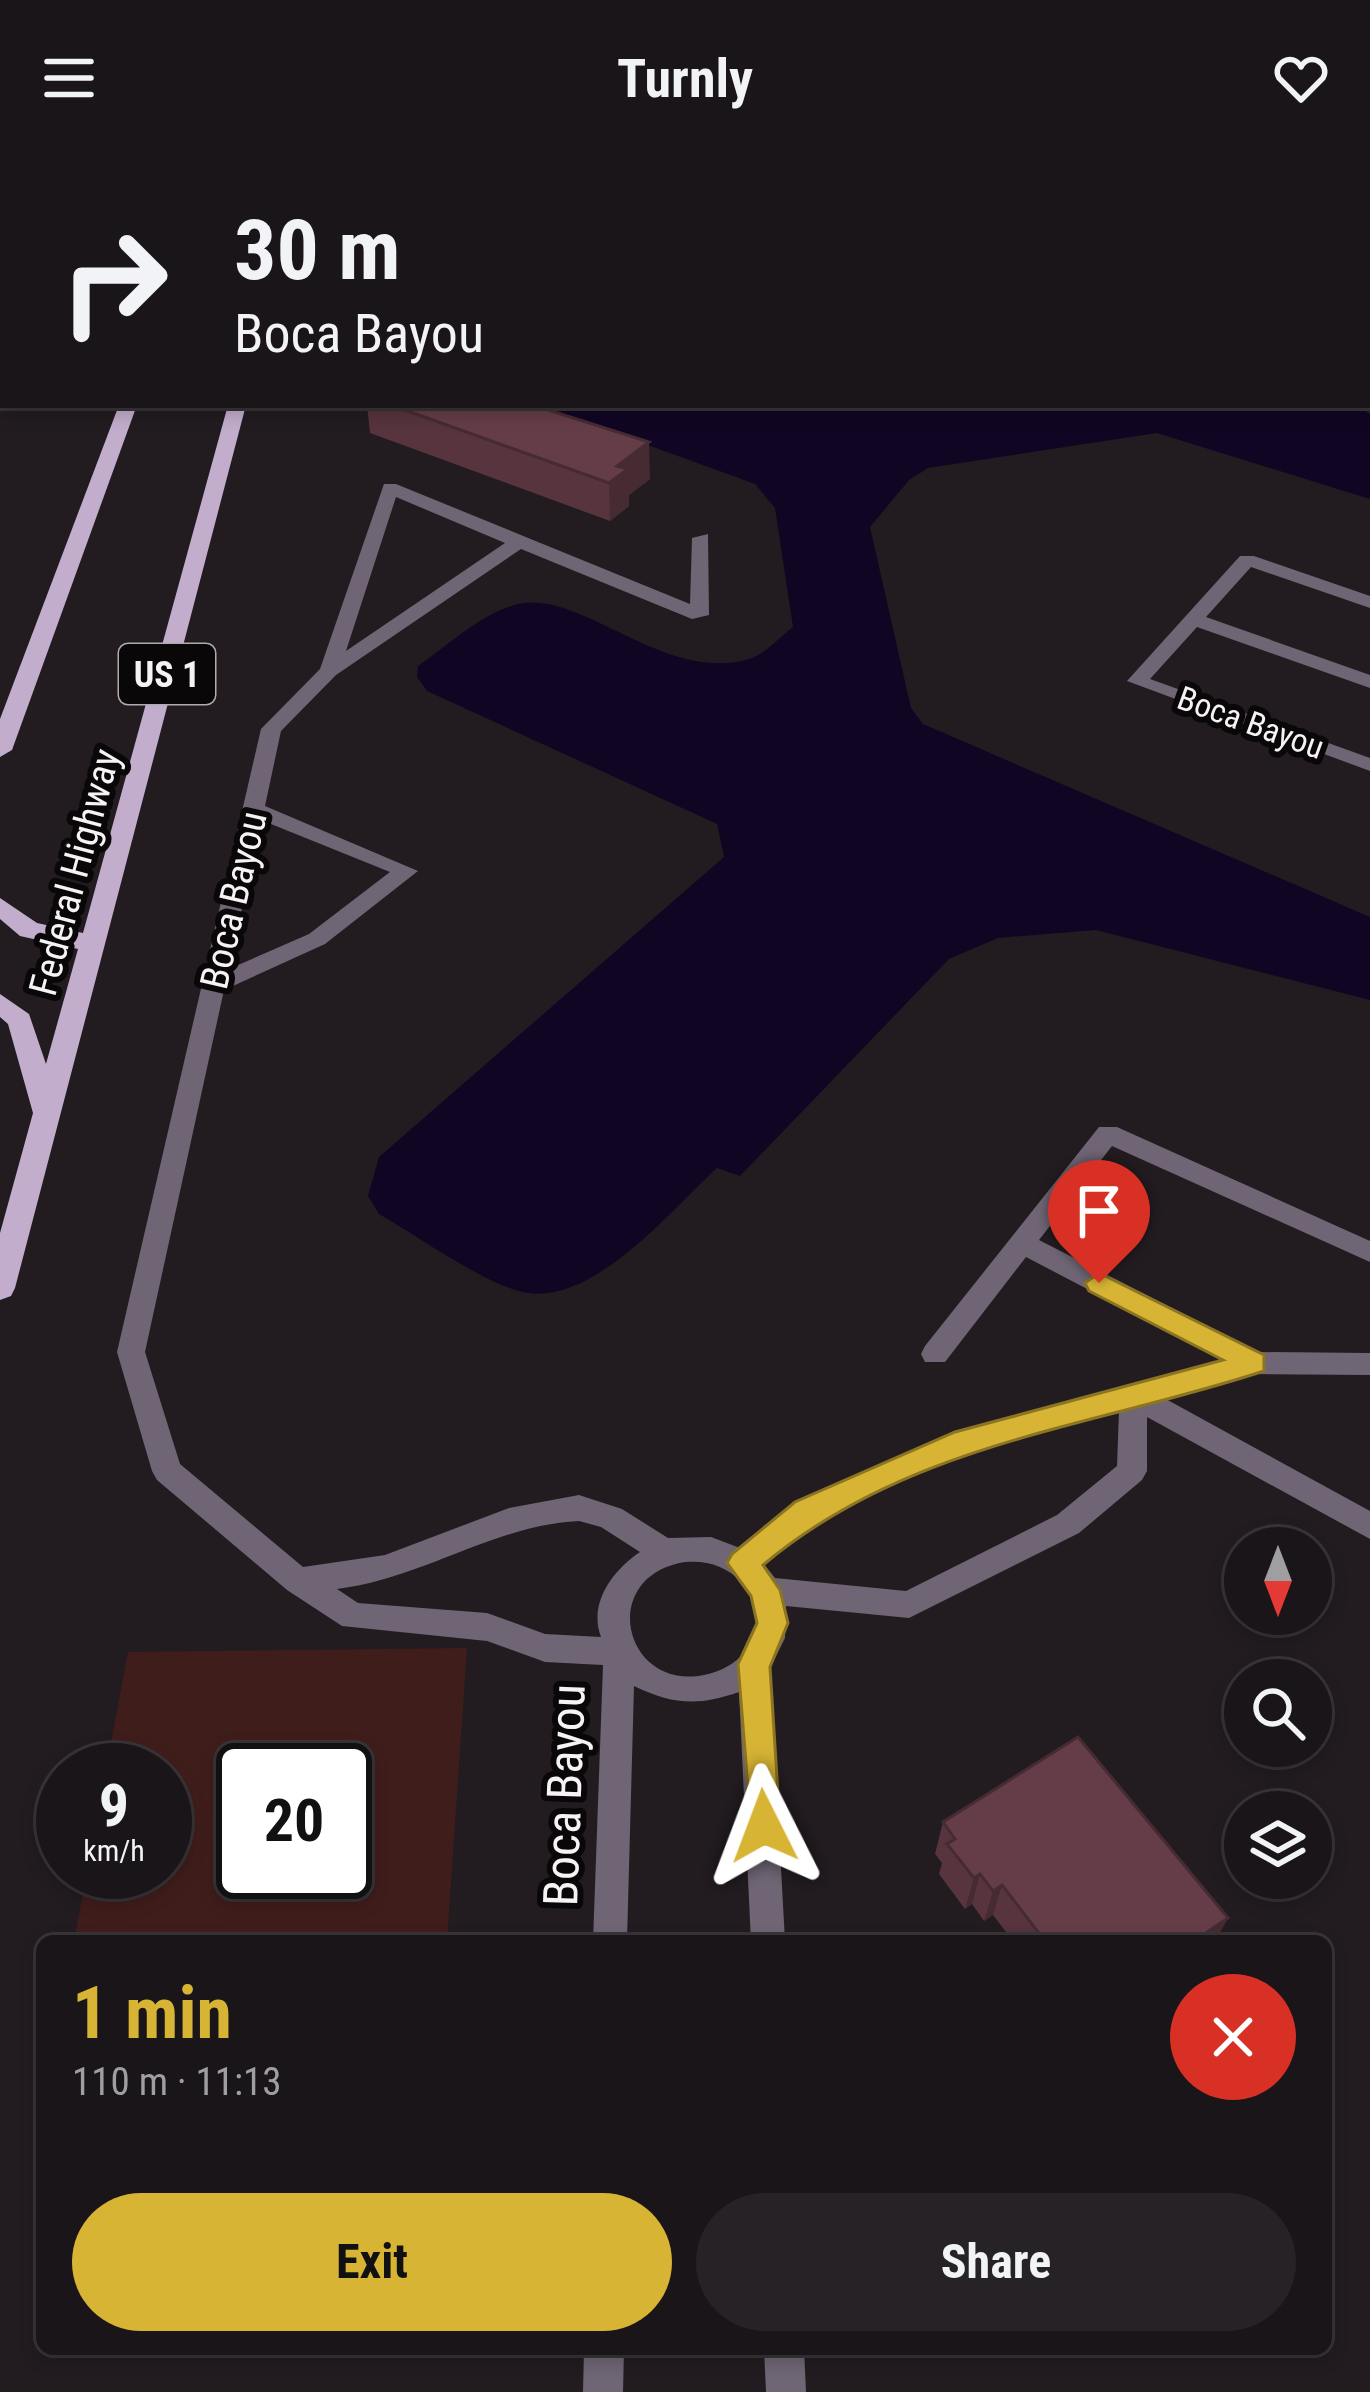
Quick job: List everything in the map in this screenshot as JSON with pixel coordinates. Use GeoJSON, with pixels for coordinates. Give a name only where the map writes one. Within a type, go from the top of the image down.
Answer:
{"type":"FeatureCollection","features":[{"type":"Feature","properties":{"kind":"main road"},"geometry":{"type":"LineString","coordinates":[[0,750],[127,408]]}},
{"type":"Feature","properties":{"kind":"main road","name":"Federal Highway"},"geometry":{"type":"LineString","coordinates":[[0,1288],[236,408]]}},
{"type":"Feature","properties":{"kind":"main road"},"geometry":{"type":"LineString","coordinates":[[0,906],[29,930],[96,944]]}},
{"type":"Feature","properties":{"kind":"main road"},"geometry":{"type":"LineString","coordinates":[[0,1004],[20,1020],[48,1118]]}},
{"type":"Feature","properties":{"kind":"lane"},"geometry":{"type":"LineString","coordinates":[[329,671],[390,488],[699,615],[701,538]]}},
{"type":"Feature","properties":{"kind":"lane","name":"Boca Bayou"},"geometry":{"type":"LineString","coordinates":[[519,542],[329,671],[272,729],[131,1352],[167,1471],[298,1581],[353,1616],[487,1627],[545,1648],[620,1652]]}},
{"type":"Feature","properties":{"kind":"lane","name":"Boca Bayou"},"geometry":{"type":"LineString","coordinates":[[1370,602],[1247,560],[1137,681],[1370,765]]}},
{"type":"Feature","properties":{"kind":"lane"},"geometry":{"type":"LineString","coordinates":[[1196,620],[1370,682]]}},
{"type":"Feature","properties":{"kind":"lane"},"geometry":{"type":"LineString","coordinates":[[214,985],[317,939],[407,872],[253,809]]}},
{"type":"Feature","properties":{"kind":"lane"},"geometry":{"type":"LineString","coordinates":[[935,1354],[1108,1133],[1370,1252]]}},
{"type":"Feature","properties":{"kind":"lane"},"geometry":{"type":"LineString","coordinates":[[1022,1244],[1254,1363]]}},
{"type":"Feature","properties":{"kind":"lane"},"geometry":{"type":"LineString","coordinates":[[743,1563],[806,1511],[965,1440],[1254,1363],[1370,1364]]}},
{"type":"Feature","properties":{"kind":"lane"},"geometry":{"type":"LineString","coordinates":[[1133,1395],[1370,1526]]}},
{"type":"Feature","properties":{"kind":"lane"},"geometry":{"type":"LineString","coordinates":[[765,1590],[909,1604],[1068,1524],[1132,1471],[1133,1395]]}},
{"type":"Feature","properties":{"kind":"lane"},"geometry":{"type":"LineString","coordinates":[[298,1581],[394,1567],[530,1514],[582,1508],[620,1521],[664,1552],[705,1550],[743,1563],[765,1590],[773,1623],[768,1645],[754,1664],[768,1935]]}},
{"type":"Feature","properties":{"kind":"lane","name":"Boca Bayou"},"geometry":{"type":"LineString","coordinates":[[664,1552],[640,1563],[612,1604],[611,1628],[620,1652],[635,1671],[683,1690],[734,1680],[754,1664]]}},
{"type":"Feature","properties":{"kind":"lane","name":"Boca Bayou"},"geometry":{"type":"LineString","coordinates":[[610,1935],[620,1652]]}},
{"type":"Feature","properties":{"kind":"lane"},"geometry":{"type":"LineString","coordinates":[[603,2392],[604,2355]]}},
{"type":"Feature","properties":{"kind":"lane"},"geometry":{"type":"LineString","coordinates":[[784,2355],[786,2392]]}},
{"type":"Feature","properties":{"kind":"shaded area"},"geometry":{"type":"Polygon","coordinates":[[[546,408],[1361,408],[1370,414],[1370,499],[1157,433],[928,468],[909,480],[870,527],[911,708],[923,724],[1370,917],[1370,1000],[1096,930],[998,938],[949,959],[740,1176],[717,1168],[652,1232],[600,1272],[546,1293],[519,1291],[467,1268],[379,1214],[368,1196],[379,1157],[724,857],[717,824],[427,691],[417,677],[418,666],[487,617],[511,606],[537,603],[564,608],[684,658],[716,663],[755,657],[793,627],[775,508],[755,484],[546,408]]]}},
{"type":"Feature","properties":{"kind":"shaded area"},"geometry":{"type":"Polygon","coordinates":[[[467,1648],[447,1935],[75,1935],[82,1899],[192,1899],[192,1743],[111,1743],[128,1652],[467,1648]]]}},
{"type":"Feature","properties":{"kind":"building"},"geometry":{"type":"Polygon","coordinates":[[[399,408],[542,408],[649,442],[617,466],[628,469],[609,483],[399,408]]]}},
{"type":"Feature","properties":{"kind":"building"},"geometry":{"type":"Polygon","coordinates":[[[1078,1737],[1228,1918],[1203,1935],[1040,1935],[1002,1885],[993,1891],[980,1874],[974,1878],[947,1844],[955,1839],[943,1822],[1078,1737]]]}},
{"type":"Feature","properties":{"kind":"route"},"geometry":{"type":"LineString","coordinates":[[764,1826],[754,1664],[768,1645],[773,1623],[765,1590],[743,1563],[806,1511],[965,1440],[1254,1363],[1099,1283]]}}]}
